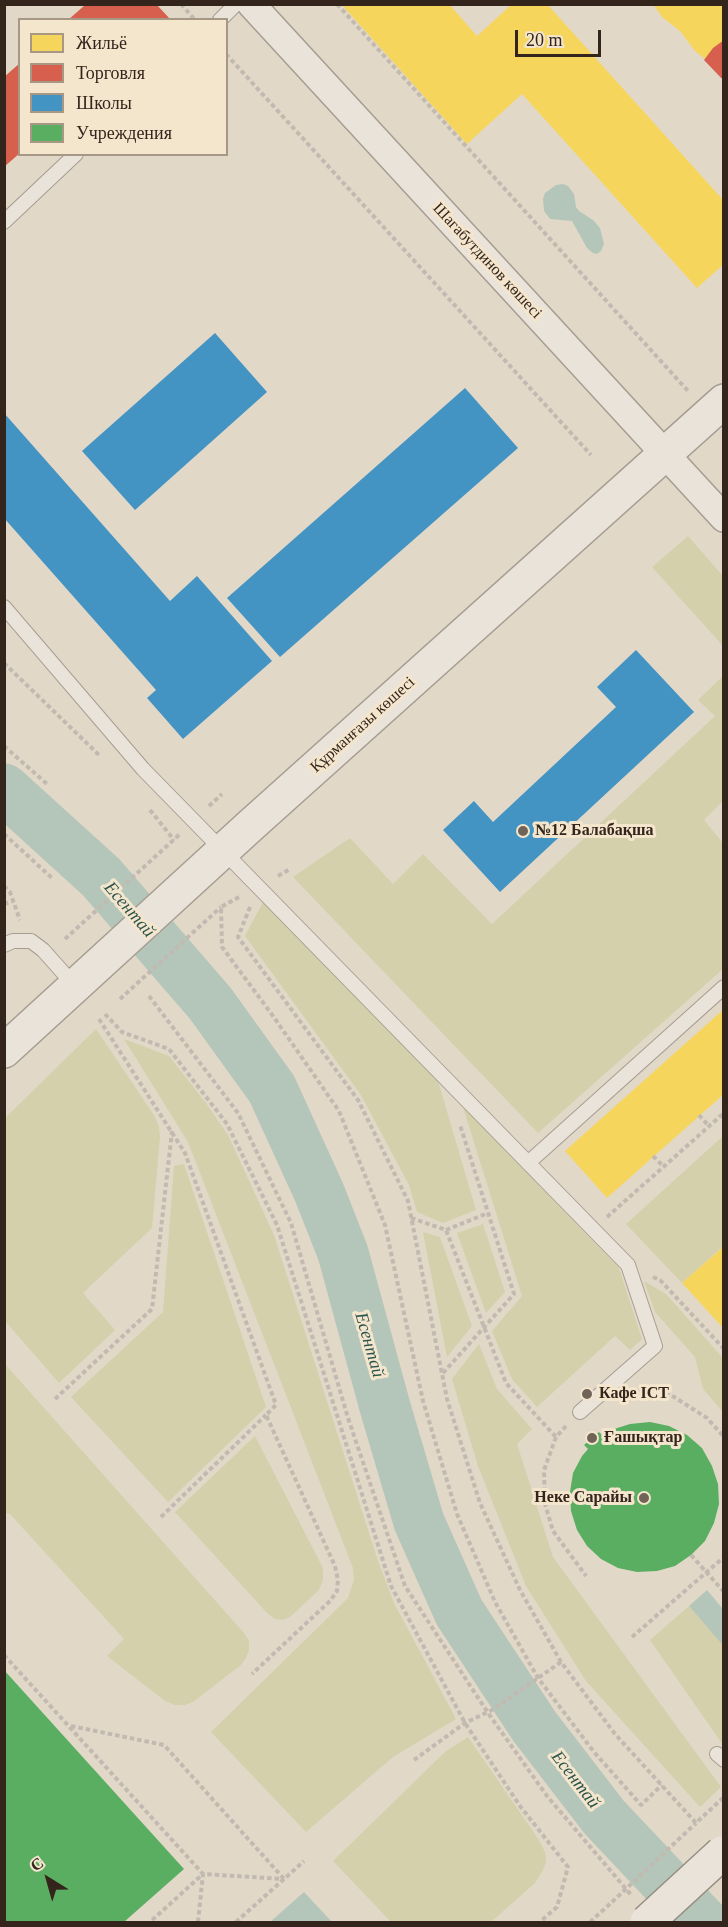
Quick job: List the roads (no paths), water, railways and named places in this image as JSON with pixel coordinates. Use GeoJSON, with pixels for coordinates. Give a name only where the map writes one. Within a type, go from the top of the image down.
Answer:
{"type":"FeatureCollection","features":[{"type":"Feature","properties":{"kind":"street","name":"Шагабутдинов көшесі"},"geometry":{"type":"LineString","coordinates":[[250,4],[723,518]]}},
{"type":"Feature","properties":{"kind":"street","name":"Құрманғазы көшесі"},"geometry":{"type":"LineString","coordinates":[[4,1051],[723,401]]}},
{"type":"Feature","properties":{"kind":"street"},"geometry":{"type":"LineString","coordinates":[[641,1911],[722,1853]]}},
{"type":"Feature","properties":{"kind":"lane"},"geometry":{"type":"LineString","coordinates":[[222,18],[236,4]]}},
{"type":"Feature","properties":{"kind":"lane"},"geometry":{"type":"LineString","coordinates":[[4,222],[74,156]]}},
{"type":"Feature","properties":{"kind":"lane"},"geometry":{"type":"LineString","coordinates":[[4,607],[143,769],[628,1265],[655,1346],[580,1412]]}},
{"type":"Feature","properties":{"kind":"lane"},"geometry":{"type":"LineString","coordinates":[[4,945],[13,941],[31,941],[43,950],[75,986]]}},
{"type":"Feature","properties":{"kind":"lane"},"geometry":{"type":"LineString","coordinates":[[528,1163],[723,987]]}},
{"type":"Feature","properties":{"kind":"waterway","name":"Есентай"},"geometry":{"type":"LineString","coordinates":[[4,789],[101,877],[210,1003],[272,1089],[319,1192],[343,1253],[419,1522],[459,1612],[534,1726],[604,1817],[703,1922]]}},
{"type":"Feature","properties":{"kind":"place","name":"№12 Балабақша"},"geometry":{"type":"Point","coordinates":[523,831]}},
{"type":"Feature","properties":{"kind":"place","name":"Кафе ICT"},"geometry":{"type":"Point","coordinates":[587,1394]}},
{"type":"Feature","properties":{"kind":"place","name":"Ғашықтар"},"geometry":{"type":"Point","coordinates":[592,1438]}},
{"type":"Feature","properties":{"kind":"place","name":"Неке Сарайы"},"geometry":{"type":"Point","coordinates":[644,1498]}}]}
